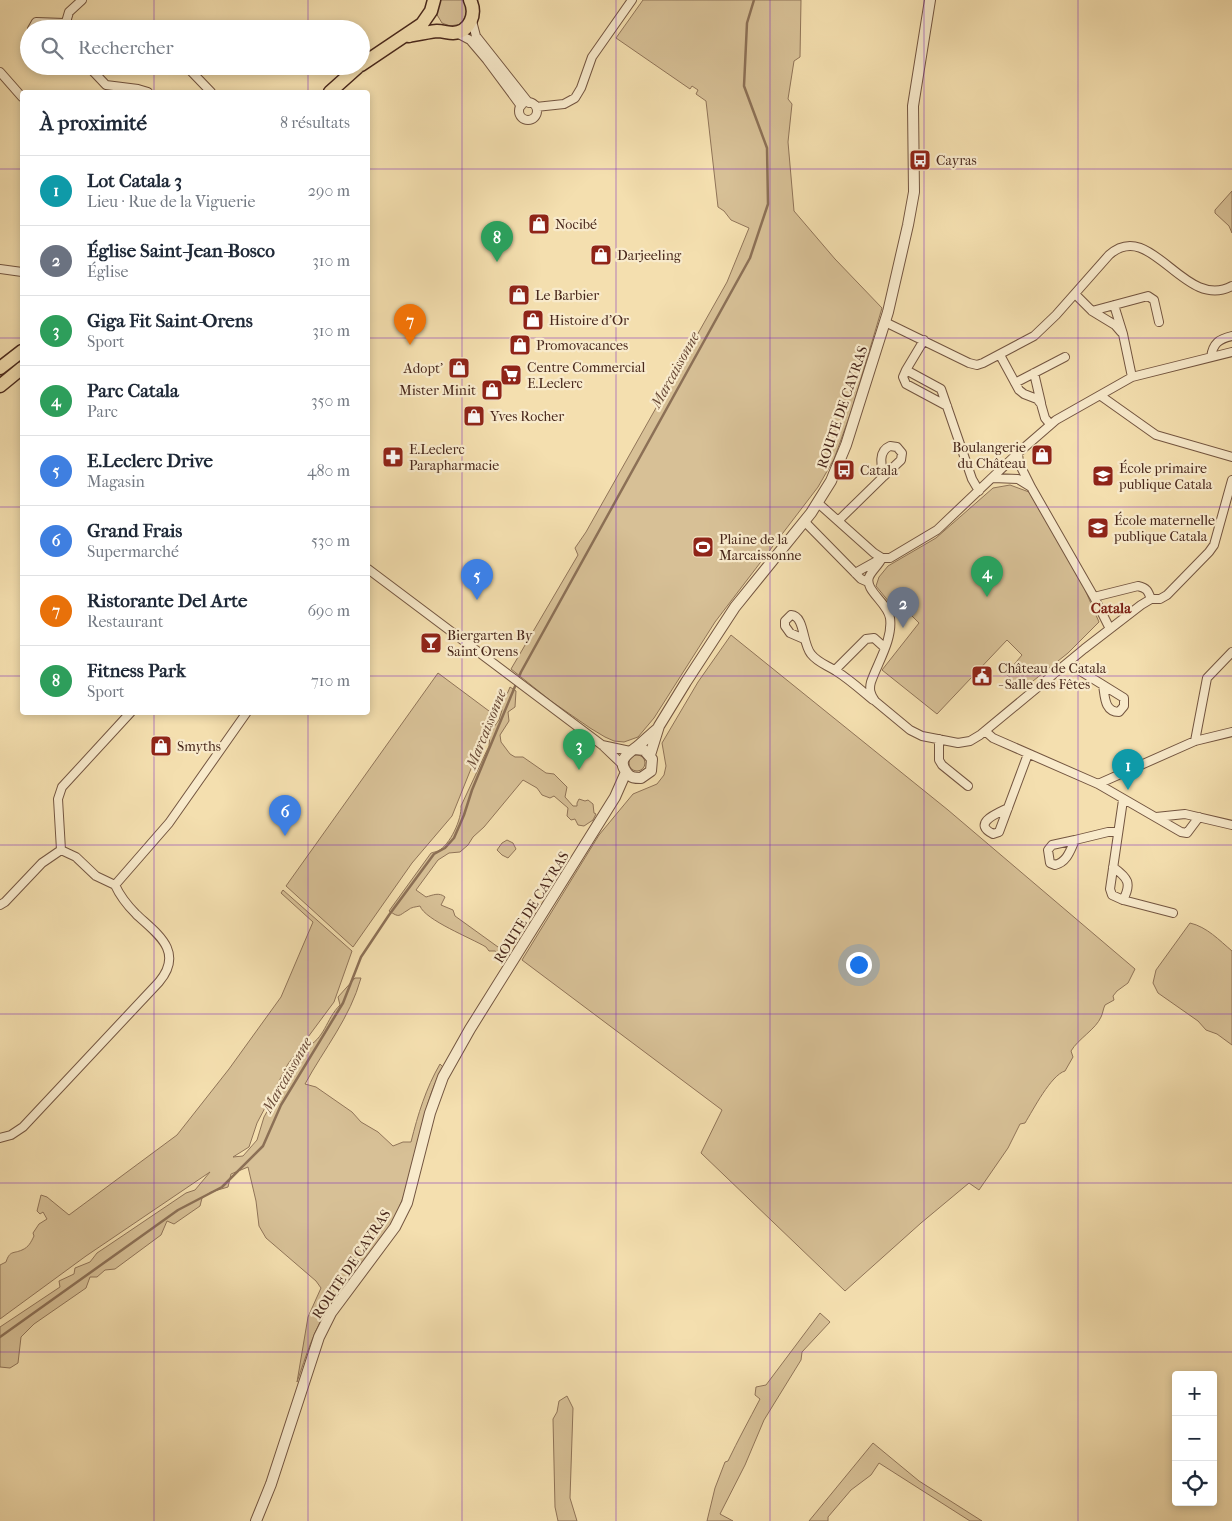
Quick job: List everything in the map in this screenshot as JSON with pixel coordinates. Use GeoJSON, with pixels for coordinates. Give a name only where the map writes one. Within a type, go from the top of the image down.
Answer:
{"type":"FeatureCollection","features":[{"type":"Feature","properties":{"kind":"main road"},"geometry":{"type":"LineString","coordinates":[[402,38],[426,33],[450,32],[465,28],[472,20],[473,11],[470,0]]}},
{"type":"Feature","properties":{"kind":"main road"},"geometry":{"type":"LineString","coordinates":[[432,6],[436,25],[450,32]]}},
{"type":"Feature","properties":{"kind":"main road"},"geometry":{"type":"LineString","coordinates":[[370,59],[422,24],[432,6]]}},
{"type":"Feature","properties":{"kind":"main road"},"geometry":{"type":"LineString","coordinates":[[332,90],[350,75]]}},
{"type":"Feature","properties":{"kind":"main road"},"geometry":{"type":"LineString","coordinates":[[0,368],[20,353]]}},
{"type":"Feature","properties":{"kind":"main road"},"geometry":{"type":"LineString","coordinates":[[0,386],[20,370]]}},
{"type":"Feature","properties":{"kind":"street"},"geometry":{"type":"LineString","coordinates":[[66,20],[69,12],[82,0]]}},
{"type":"Feature","properties":{"kind":"street"},"geometry":{"type":"LineString","coordinates":[[450,32],[470,40],[528,105],[564,104],[575,98],[581,88],[592,56],[632,0]]}},
{"type":"Feature","properties":{"kind":"street","name":"ROUTE DE CAYRAS"},"geometry":{"type":"LineString","coordinates":[[616,797],[625,769],[624,758],[659,726],[735,607],[805,522],[831,481],[846,445],[886,317],[908,225],[914,192],[913,106],[930,0]]}},
{"type":"Feature","properties":{"kind":"street"},"geometry":{"type":"LineString","coordinates":[[472,20],[476,36],[528,105]]}},
{"type":"Feature","properties":{"kind":"street"},"geometry":{"type":"LineString","coordinates":[[0,74],[20,95]]}},
{"type":"Feature","properties":{"kind":"street"},"geometry":{"type":"LineString","coordinates":[[97,75],[106,85],[141,90]]}},
{"type":"Feature","properties":{"kind":"street"},"geometry":{"type":"LineString","coordinates":[[195,75],[210,90]]}},
{"type":"Feature","properties":{"kind":"street"},"geometry":{"type":"LineString","coordinates":[[886,317],[924,340],[972,364],[983,363],[1040,332],[1113,252],[1127,246],[1147,251],[1200,288],[1225,290],[1232,286]]}},
{"type":"Feature","properties":{"kind":"street"},"geometry":{"type":"LineString","coordinates":[[0,269],[20,272]]}},
{"type":"Feature","properties":{"kind":"street"},"geometry":{"type":"LineString","coordinates":[[1074,294],[1092,311],[1115,325],[1123,334]]}},
{"type":"Feature","properties":{"kind":"street"},"geometry":{"type":"LineString","coordinates":[[1092,311],[1148,296],[1154,300],[1159,322]]}},
{"type":"Feature","properties":{"kind":"street"},"geometry":{"type":"LineString","coordinates":[[1114,305],[1123,334],[1132,377]]}},
{"type":"Feature","properties":{"kind":"street"},"geometry":{"type":"LineString","coordinates":[[1211,357],[1215,343],[1232,336]]}},
{"type":"Feature","properties":{"kind":"street"},"geometry":{"type":"LineString","coordinates":[[924,340],[903,378],[906,384],[947,406]]}},
{"type":"Feature","properties":{"kind":"street"},"geometry":{"type":"LineString","coordinates":[[855,573],[882,558],[890,558],[937,530],[1050,424],[1132,377],[1232,352]]}},
{"type":"Feature","properties":{"kind":"street"},"geometry":{"type":"LineString","coordinates":[[1000,355],[1019,390],[1037,399],[1041,404]]}},
{"type":"Feature","properties":{"kind":"street"},"geometry":{"type":"LineString","coordinates":[[1015,383],[1065,357]]}},
{"type":"Feature","properties":{"kind":"street"},"geometry":{"type":"LineString","coordinates":[[906,370],[942,389],[972,479],[979,491]]}},
{"type":"Feature","properties":{"kind":"street"},"geometry":{"type":"LineString","coordinates":[[1034,373],[1044,418],[1050,424]]}},
{"type":"Feature","properties":{"kind":"street"},"geometry":{"type":"LineString","coordinates":[[1101,396],[1156,435],[1232,457]]}},
{"type":"Feature","properties":{"kind":"street"},"geometry":{"type":"LineString","coordinates":[[1018,453],[1019,463],[1031,487],[1094,597],[1110,629]]}},
{"type":"Feature","properties":{"kind":"street"},"geometry":{"type":"LineString","coordinates":[[838,521],[884,476]]}},
{"type":"Feature","properties":{"kind":"street"},"geometry":{"type":"LineString","coordinates":[[993,478],[1018,479],[1031,487]]}},
{"type":"Feature","properties":{"kind":"street"},"geometry":{"type":"LineString","coordinates":[[804,639],[812,656],[824,666],[835,670],[916,734],[964,742],[985,731],[1141,605],[1151,599],[1160,599],[1166,595],[1209,552],[1217,534],[1232,480]]}},
{"type":"Feature","properties":{"kind":"street"},"geometry":{"type":"LineString","coordinates":[[818,503],[882,558]]}},
{"type":"Feature","properties":{"kind":"street"},"geometry":{"type":"LineString","coordinates":[[805,522],[861,579],[868,582]]}},
{"type":"Feature","properties":{"kind":"street"},"geometry":{"type":"LineString","coordinates":[[874,701],[871,696],[870,687],[890,630],[888,611],[870,588],[868,582],[882,558]]}},
{"type":"Feature","properties":{"kind":"street"},"geometry":{"type":"LineString","coordinates":[[370,571],[602,745],[632,777],[641,778]]}},
{"type":"Feature","properties":{"kind":"street"},"geometry":{"type":"LineString","coordinates":[[1094,597],[1138,586],[1148,591],[1151,599]]}},
{"type":"Feature","properties":{"kind":"street"},"geometry":{"type":"LineString","coordinates":[[835,670],[866,639],[874,638],[884,647]]}},
{"type":"Feature","properties":{"kind":"street"},"geometry":{"type":"LineString","coordinates":[[1195,741],[1207,678],[1232,652]]}},
{"type":"Feature","properties":{"kind":"street"},"geometry":{"type":"LineString","coordinates":[[1070,662],[1104,686]]}},
{"type":"Feature","properties":{"kind":"street"},"geometry":{"type":"LineString","coordinates":[[61,850],[58,799],[62,787],[128,715]]}},
{"type":"Feature","properties":{"kind":"street"},"geometry":{"type":"LineString","coordinates":[[115,885],[174,817],[245,715]]}},
{"type":"Feature","properties":{"kind":"street","name":"ROUTE DE CAYRAS"},"geometry":{"type":"LineString","coordinates":[[256,1521],[271,1484],[319,1336],[331,1313],[395,1227],[407,1204],[430,1113],[443,1078],[466,1035],[616,797],[626,787],[648,774],[653,767],[650,755],[659,726]]}},
{"type":"Feature","properties":{"kind":"street"},"geometry":{"type":"LineString","coordinates":[[985,731],[993,738],[1098,784],[1181,832],[1187,833],[1199,817]]}},
{"type":"Feature","properties":{"kind":"street"},"geometry":{"type":"LineString","coordinates":[[1098,784],[1195,741],[1232,732]]}},
{"type":"Feature","properties":{"kind":"street"},"geometry":{"type":"LineString","coordinates":[[939,739],[939,760],[942,765],[968,786]]}},
{"type":"Feature","properties":{"kind":"street"},"geometry":{"type":"LineString","coordinates":[[602,745],[644,750],[650,755]]}},
{"type":"Feature","properties":{"kind":"street"},"geometry":{"type":"LineString","coordinates":[[1008,808],[1028,754]]}},
{"type":"Feature","properties":{"kind":"street"},"geometry":{"type":"LineString","coordinates":[[1123,800],[1110,889],[1112,895],[1123,900],[1172,913]]}},
{"type":"Feature","properties":{"kind":"street"},"geometry":{"type":"LineString","coordinates":[[1156,817],[1185,814],[1232,825]]}},
{"type":"Feature","properties":{"kind":"street"},"geometry":{"type":"LineString","coordinates":[[1075,840],[1108,832],[1118,832]]}},
{"type":"Feature","properties":{"kind":"street"},"geometry":{"type":"LineString","coordinates":[[0,1138],[12,1135],[24,1128],[160,982],[166,972],[169,959],[166,944],[162,938],[129,907],[119,895],[115,885],[96,876],[76,857],[61,850]]}},
{"type":"Feature","properties":{"kind":"street"},"geometry":{"type":"LineString","coordinates":[[0,905],[42,863],[61,850]]}},
{"type":"Feature","properties":{"kind":"street"},"geometry":{"type":"LineString","coordinates":[[1113,867],[1128,882],[1128,890],[1123,900]]}},
{"type":"Feature","properties":{"kind":"shaded area"},"geometry":{"type":"Polygon","coordinates":[[[441,0],[463,0],[467,13],[461,24],[450,26],[442,23],[436,13],[441,0]]]}},
{"type":"Feature","properties":{"kind":"shaded area"},"geometry":{"type":"Polygon","coordinates":[[[643,0],[801,0],[800,57],[794,61],[788,99],[792,104],[788,142],[794,211],[835,259],[882,308],[852,409],[834,459],[818,487],[715,622],[654,718],[638,737],[624,742],[614,741],[590,728],[551,701],[511,669],[578,555],[575,548],[586,532],[727,282],[749,228],[731,220],[718,207],[706,101],[696,94],[698,90],[692,86],[690,89],[616,38],[643,0]]]}},
{"type":"Feature","properties":{"kind":"shaded area"},"geometry":{"type":"Polygon","coordinates":[[[1232,191],[1232,233],[1229,226],[1215,213],[1215,210],[1232,191]]]}},
{"type":"Feature","properties":{"kind":"shaded area"},"geometry":{"type":"Polygon","coordinates":[[[1010,485],[1029,492],[1083,585],[1099,622],[1068,653],[1023,689],[1006,674],[1022,655],[1007,640],[937,714],[882,670],[919,623],[909,613],[894,608],[876,586],[879,577],[888,566],[936,538],[993,488],[1010,485]]]}},
{"type":"Feature","properties":{"kind":"shaded area"},"geometry":{"type":"Polygon","coordinates":[[[731,635],[948,810],[1135,969],[1128,983],[1113,996],[1114,1000],[1105,1005],[1099,1021],[1071,1051],[1073,1057],[1065,1071],[1054,1079],[1025,1123],[1020,1124],[1008,1148],[979,1190],[969,1183],[845,1291],[701,1153],[722,1110],[522,960],[599,835],[633,794],[657,784],[664,775],[666,766],[662,743],[698,682],[731,635]]]}},
{"type":"Feature","properties":{"kind":"shaded area"},"geometry":{"type":"Polygon","coordinates":[[[438,673],[493,714],[452,816],[412,863],[353,947],[286,886],[438,673]]]}},
{"type":"Feature","properties":{"kind":"shaded area"},"geometry":{"type":"Polygon","coordinates":[[[510,687],[516,691],[515,707],[508,712],[509,721],[500,735],[501,742],[510,754],[515,757],[523,757],[546,773],[554,774],[567,787],[565,797],[573,806],[577,806],[579,799],[588,800],[593,804],[594,813],[596,814],[593,820],[584,826],[578,825],[575,819],[571,820],[567,816],[568,808],[554,796],[550,798],[542,795],[537,788],[523,780],[468,845],[460,852],[449,853],[438,860],[416,890],[426,897],[438,894],[443,895],[445,897],[441,905],[453,910],[455,916],[498,947],[508,951],[510,954],[508,959],[495,951],[489,951],[486,947],[439,923],[430,917],[420,906],[411,908],[399,915],[389,911],[431,853],[442,848],[451,838],[460,818],[461,806],[489,746],[490,732],[499,720],[502,710],[500,704],[510,687]]]}},
{"type":"Feature","properties":{"kind":"shaded area"},"geometry":{"type":"Polygon","coordinates":[[[634,755],[640,755],[645,760],[643,769],[634,771],[629,766],[629,760],[634,755]]]}},
{"type":"Feature","properties":{"kind":"shaded area"},"geometry":{"type":"Polygon","coordinates":[[[507,840],[513,843],[516,849],[508,858],[497,850],[507,840]]]}},
{"type":"Feature","properties":{"kind":"shaded area"},"geometry":{"type":"Polygon","coordinates":[[[283,890],[352,951],[334,1002],[288,1064],[257,1123],[249,1147],[233,1157],[243,1156],[257,1140],[264,1117],[291,1068],[302,1062],[305,1048],[312,1044],[321,1034],[340,1005],[338,997],[355,978],[361,978],[350,1007],[305,1084],[316,1087],[352,1112],[361,1122],[378,1132],[393,1146],[403,1142],[411,1142],[431,1082],[440,1064],[443,1067],[428,1103],[409,1179],[395,1216],[381,1240],[324,1314],[297,1382],[308,1317],[321,1288],[316,1281],[266,1238],[259,1226],[256,1201],[248,1167],[231,1174],[228,1187],[211,1192],[202,1198],[200,1206],[174,1224],[167,1221],[161,1235],[115,1269],[105,1270],[97,1277],[90,1277],[86,1288],[34,1324],[21,1337],[18,1363],[10,1368],[0,1367],[0,1327],[60,1287],[59,1281],[74,1274],[75,1268],[90,1262],[97,1253],[186,1193],[195,1190],[210,1172],[86,1256],[0,1319],[0,1265],[6,1262],[10,1254],[28,1246],[39,1224],[47,1219],[43,1212],[40,1214],[37,1211],[41,1195],[47,1197],[69,1215],[177,1135],[229,1069],[281,997],[313,922],[281,893],[283,890]]]}},
{"type":"Feature","properties":{"kind":"shaded area"},"geometry":{"type":"Polygon","coordinates":[[[1190,923],[1207,931],[1232,951],[1232,1045],[1217,1034],[1206,1030],[1198,1021],[1158,993],[1153,983],[1156,970],[1190,923]]]}},
{"type":"Feature","properties":{"kind":"shaded area"},"geometry":{"type":"Polygon","coordinates":[[[820,1313],[830,1322],[802,1352],[801,1360],[764,1420],[745,1465],[720,1514],[733,1521],[707,1521],[715,1488],[725,1462],[728,1461],[760,1399],[755,1395],[756,1387],[766,1385],[820,1313]]]}},
{"type":"Feature","properties":{"kind":"shaded area"},"geometry":{"type":"Polygon","coordinates":[[[567,1396],[573,1408],[570,1498],[577,1521],[558,1521],[555,1507],[553,1419],[557,1412],[559,1401],[567,1396]]]}},
{"type":"Feature","properties":{"kind":"shaded area"},"geometry":{"type":"Polygon","coordinates":[[[873,1443],[919,1481],[982,1521],[970,1521],[879,1463],[871,1475],[851,1490],[828,1517],[828,1521],[809,1521],[873,1443]]]}},
{"type":"Feature","properties":{"kind":"waterway","name":"Marcaissonne"},"geometry":{"type":"LineString","coordinates":[[0,1337],[178,1210],[222,1187],[263,1146],[281,1105],[343,1003],[361,957],[434,854],[445,848],[454,838],[521,672],[750,258],[768,204],[767,148],[744,86],[747,23],[754,0]]}},
{"type":"Feature","properties":{"kind":"place","name":"Cayras"},"geometry":{"type":"Point","coordinates":[920,160]}},
{"type":"Feature","properties":{"kind":"place","name":"Nocibé"},"geometry":{"type":"Point","coordinates":[539,224]}},
{"type":"Feature","properties":{"kind":"place","name":"Darjeeling"},"geometry":{"type":"Point","coordinates":[601,255]}},
{"type":"Feature","properties":{"kind":"place","name":"Fitness Park"},"geometry":{"type":"Point","coordinates":[497,262]}},
{"type":"Feature","properties":{"kind":"place","name":"Le Barbier"},"geometry":{"type":"Point","coordinates":[519,295]}},
{"type":"Feature","properties":{"kind":"place","name":"Histoire d'Or"},"geometry":{"type":"Point","coordinates":[533,320]}},
{"type":"Feature","properties":{"kind":"place","name":"Ristorante Del Arte"},"geometry":{"type":"Point","coordinates":[410,345]}},
{"type":"Feature","properties":{"kind":"place","name":"Promovacances"},"geometry":{"type":"Point","coordinates":[520,345]}},
{"type":"Feature","properties":{"kind":"place","name":"Adopt'"},"geometry":{"type":"Point","coordinates":[459,368]}},
{"type":"Feature","properties":{"kind":"place","name":"Centre Commercial E.Leclerc"},"geometry":{"type":"Point","coordinates":[511,375]}},
{"type":"Feature","properties":{"kind":"place","name":"Mister Minit"},"geometry":{"type":"Point","coordinates":[492,390]}},
{"type":"Feature","properties":{"kind":"place","name":"Yves Rocher"},"geometry":{"type":"Point","coordinates":[474,416]}},
{"type":"Feature","properties":{"kind":"place","name":"Boulangerie du Château"},"geometry":{"type":"Point","coordinates":[1042,455]}},
{"type":"Feature","properties":{"kind":"place","name":"E.Leclerc Parapharmacie"},"geometry":{"type":"Point","coordinates":[393,457]}},
{"type":"Feature","properties":{"kind":"place","name":"Catala"},"geometry":{"type":"Point","coordinates":[844,470]}},
{"type":"Feature","properties":{"kind":"place","name":"École primaire publique Catala"},"geometry":{"type":"Point","coordinates":[1103,476]}},
{"type":"Feature","properties":{"kind":"place","name":"École maternelle publique Catala"},"geometry":{"type":"Point","coordinates":[1098,528]}},
{"type":"Feature","properties":{"kind":"place","name":"Plaine de la Marcaissonne"},"geometry":{"type":"Point","coordinates":[703,547]}},
{"type":"Feature","properties":{"kind":"place","name":"Parc Catala"},"geometry":{"type":"Point","coordinates":[987,597]}},
{"type":"Feature","properties":{"kind":"place","name":"E.Leclerc Drive"},"geometry":{"type":"Point","coordinates":[477,600]}},
{"type":"Feature","properties":{"kind":"place","name":"Église Saint-Jean-Bosco"},"geometry":{"type":"Point","coordinates":[903,628]}},
{"type":"Feature","properties":{"kind":"place","name":"Biergarten By Saint Orens"},"geometry":{"type":"Point","coordinates":[431,643]}},
{"type":"Feature","properties":{"kind":"place","name":"Château de Catala - Salle des Fêtes"},"geometry":{"type":"Point","coordinates":[982,676]}},
{"type":"Feature","properties":{"kind":"place","name":"Smyths"},"geometry":{"type":"Point","coordinates":[161,746]}},
{"type":"Feature","properties":{"kind":"place","name":"Giga Fit Saint-Orens"},"geometry":{"type":"Point","coordinates":[579,770]}},
{"type":"Feature","properties":{"kind":"place","name":"Lot Catala 3"},"geometry":{"type":"Point","coordinates":[1128,790]}},
{"type":"Feature","properties":{"kind":"place","name":"Grand Frais"},"geometry":{"type":"Point","coordinates":[285,836]}},
{"type":"Feature","properties":{"kind":"district","name":"Catala"},"geometry":{"type":"Point","coordinates":[1111,608]}}]}
